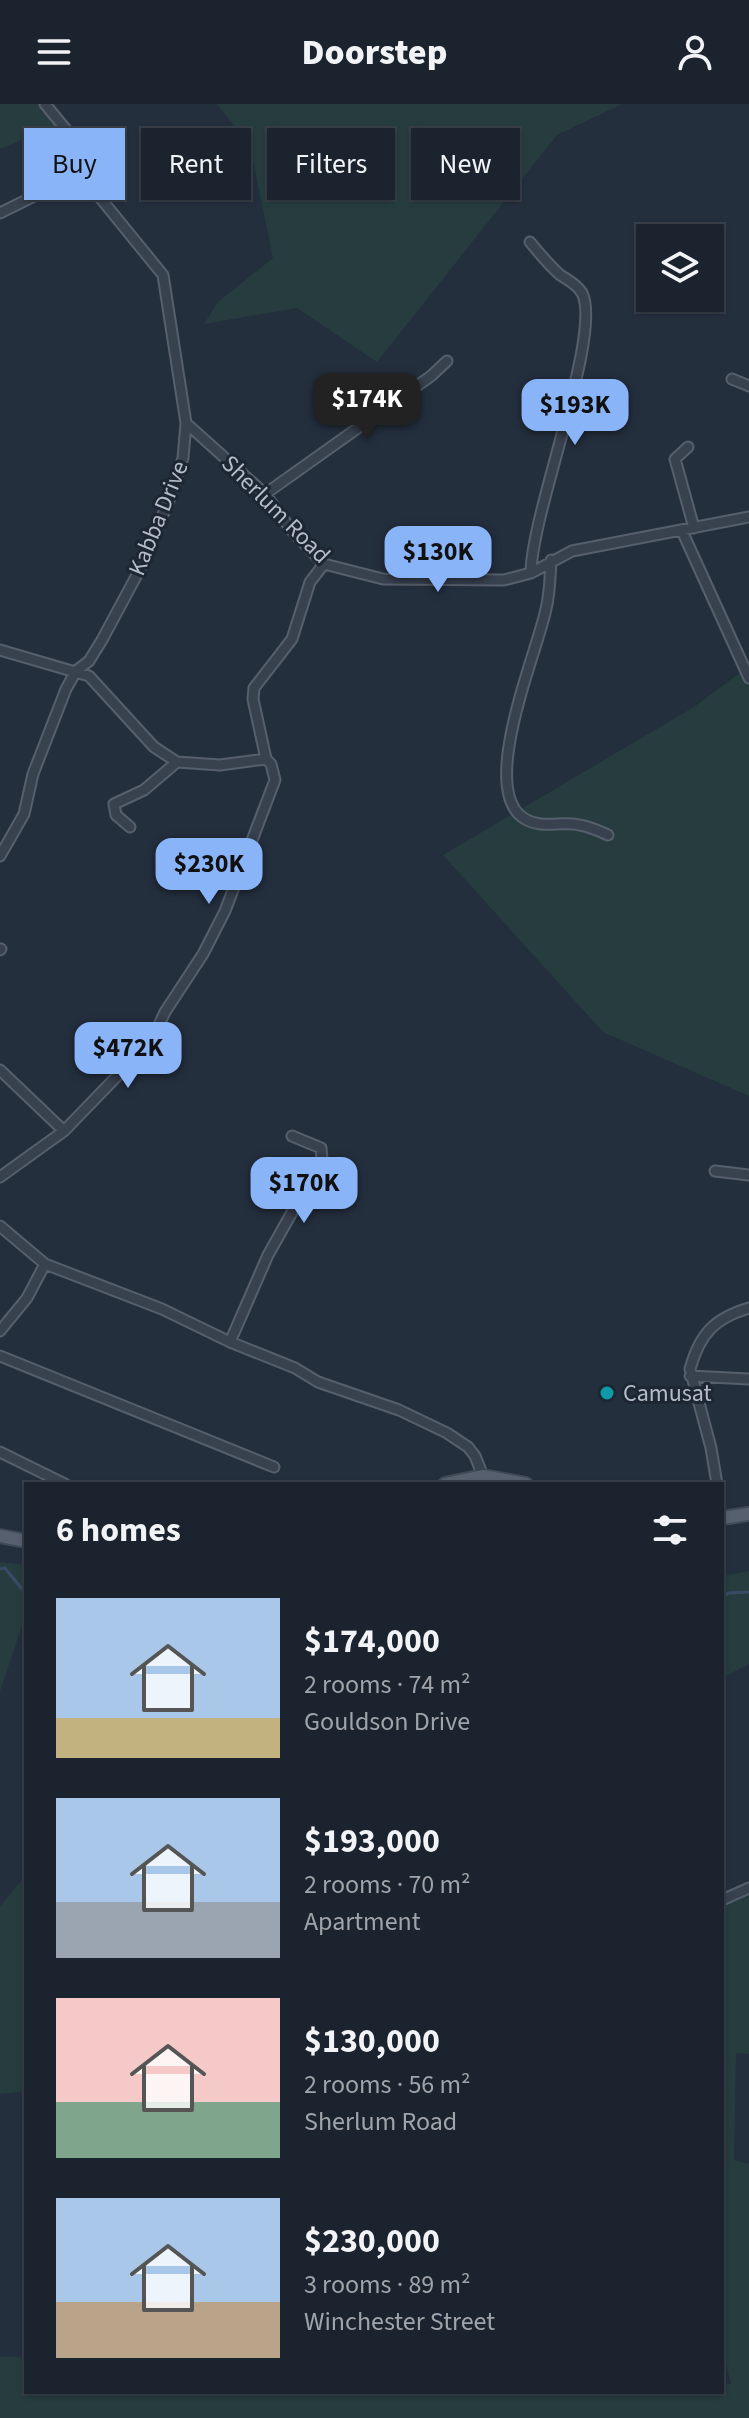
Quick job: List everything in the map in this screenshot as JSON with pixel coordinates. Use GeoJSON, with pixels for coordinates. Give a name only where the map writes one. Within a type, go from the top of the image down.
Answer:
{"type":"FeatureCollection","features":[{"type":"Feature","properties":{"kind":"main road"},"geometry":{"type":"LineString","coordinates":[[454,1482],[483,1476],[515,1482]]}},
{"type":"Feature","properties":{"kind":"main road"},"geometry":{"type":"LineString","coordinates":[[724,1518],[749,1514]]}},
{"type":"Feature","properties":{"kind":"main road"},"geometry":{"type":"LineString","coordinates":[[0,1536],[24,1541]]}},
{"type":"Feature","properties":{"kind":"street","name":"Kabba Drive"},"geometry":{"type":"LineString","coordinates":[[45,104],[65,128]]}},
{"type":"Feature","properties":{"kind":"street"},"geometry":{"type":"LineString","coordinates":[[0,213],[26,200]]}},
{"type":"Feature","properties":{"kind":"street","name":"Kabba Drive"},"geometry":{"type":"LineString","coordinates":[[0,856],[24,814],[39,755],[76,671],[94,653],[139,571],[174,485],[186,442],[186,423],[163,275],[102,200]]}},
{"type":"Feature","properties":{"kind":"street"},"geometry":{"type":"LineString","coordinates":[[530,242],[545,261],[581,290],[586,317],[574,386],[535,533],[531,573]]}},
{"type":"Feature","properties":{"kind":"street"},"geometry":{"type":"LineString","coordinates":[[265,494],[431,376],[447,361]]}},
{"type":"Feature","properties":{"kind":"street"},"geometry":{"type":"LineString","coordinates":[[732,379],[749,386]]}},
{"type":"Feature","properties":{"kind":"street","name":"Sherlum Road"},"geometry":{"type":"LineString","coordinates":[[186,423],[265,494],[293,532],[324,564],[383,579],[504,580],[531,573],[572,551],[749,517]]}},
{"type":"Feature","properties":{"kind":"street"},"geometry":{"type":"LineString","coordinates":[[688,447],[679,453],[676,466],[694,528]]}},
{"type":"Feature","properties":{"kind":"street"},"geometry":{"type":"LineString","coordinates":[[682,531],[749,678]]}},
{"type":"Feature","properties":{"kind":"street"},"geometry":{"type":"LineString","coordinates":[[551,560],[546,610],[522,687],[505,763],[506,793],[515,811],[533,823],[577,824],[608,835]]}},
{"type":"Feature","properties":{"kind":"street"},"geometry":{"type":"LineString","coordinates":[[0,1177],[64,1131],[147,1047],[165,1012],[203,954],[225,911],[274,789],[275,772],[266,759],[253,699],[254,688],[292,639],[310,582],[324,564]]}},
{"type":"Feature","properties":{"kind":"street"},"geometry":{"type":"LineString","coordinates":[[0,650],[76,671],[94,680],[154,747],[177,762],[220,765],[266,759]]}},
{"type":"Feature","properties":{"kind":"street"},"geometry":{"type":"LineString","coordinates":[[130,827],[116,815],[114,804],[144,790],[177,762]]}},
{"type":"Feature","properties":{"kind":"street"},"geometry":{"type":"LineString","coordinates":[[0,1070],[64,1131]]}},
{"type":"Feature","properties":{"kind":"street"},"geometry":{"type":"LineString","coordinates":[[230,1342],[268,1255],[322,1159],[321,1148],[292,1136]]}},
{"type":"Feature","properties":{"kind":"street"},"geometry":{"type":"LineString","coordinates":[[715,1171],[749,1175]]}},
{"type":"Feature","properties":{"kind":"street"},"geometry":{"type":"LineString","coordinates":[[0,1226],[45,1264],[162,1309],[230,1342],[295,1368],[318,1382],[399,1410],[447,1433],[468,1447],[483,1476]]}},
{"type":"Feature","properties":{"kind":"street"},"geometry":{"type":"LineString","coordinates":[[0,1331],[27,1298],[45,1264]]}},
{"type":"Feature","properties":{"kind":"street"},"geometry":{"type":"LineString","coordinates":[[717,1482],[711,1448],[690,1376],[692,1362],[711,1326],[729,1314],[749,1308]]}},
{"type":"Feature","properties":{"kind":"street"},"geometry":{"type":"LineString","coordinates":[[0,1356],[274,1467]]}},
{"type":"Feature","properties":{"kind":"street"},"geometry":{"type":"LineString","coordinates":[[690,1376],[749,1379]]}},
{"type":"Feature","properties":{"kind":"street"},"geometry":{"type":"LineString","coordinates":[[0,1452],[61,1482]]}},
{"type":"Feature","properties":{"kind":"street"},"geometry":{"type":"LineString","coordinates":[[724,1899],[749,1888]]}},
{"type":"Feature","properties":{"kind":"green space"},"geometry":{"type":"Polygon","coordinates":[[[0,104],[52,104],[60,124],[50,128],[24,128],[24,139],[0,149],[0,104]]]}},
{"type":"Feature","properties":{"kind":"green space"},"geometry":{"type":"Polygon","coordinates":[[[217,104],[622,104],[557,135],[520,182],[520,128],[411,128],[411,200],[505,200],[377,362],[297,308],[204,324],[218,302],[273,258],[251,151],[251,128],[236,128],[217,104]]]}},
{"type":"Feature","properties":{"kind":"green space"},"geometry":{"type":"Polygon","coordinates":[[[749,666],[749,1096],[603,1032],[443,855],[694,707],[749,666]]]}},
{"type":"Feature","properties":{"kind":"green space"},"geometry":{"type":"Polygon","coordinates":[[[0,1562],[24,1565],[24,1620],[0,1691],[0,1562]]]}},
{"type":"Feature","properties":{"kind":"green space"},"geometry":{"type":"Polygon","coordinates":[[[749,1571],[749,1664],[724,1677],[724,1576],[749,1571]]]}},
{"type":"Feature","properties":{"kind":"green space"},"geometry":{"type":"Polygon","coordinates":[[[24,1877],[24,2091],[0,2094],[0,1906],[24,1877]]]}},
{"type":"Feature","properties":{"kind":"green space"},"geometry":{"type":"Polygon","coordinates":[[[749,1894],[749,2054],[736,2053],[734,2160],[749,2164],[749,2418],[0,2418],[0,2356],[24,2358],[24,2394],[724,2394],[724,2385],[731,2384],[724,2356],[724,1899],[749,1894]]]}},
{"type":"Feature","properties":{"kind":"waterway"},"geometry":{"type":"LineString","coordinates":[[0,1569],[5,1568],[24,1592]]}},
{"type":"Feature","properties":{"kind":"waterway"},"geometry":{"type":"LineString","coordinates":[[724,1597],[728,1593],[749,1592]]}},
{"type":"Feature","properties":{"kind":"place","name":"Camusat"},"geometry":{"type":"Point","coordinates":[607,1393]}}]}
